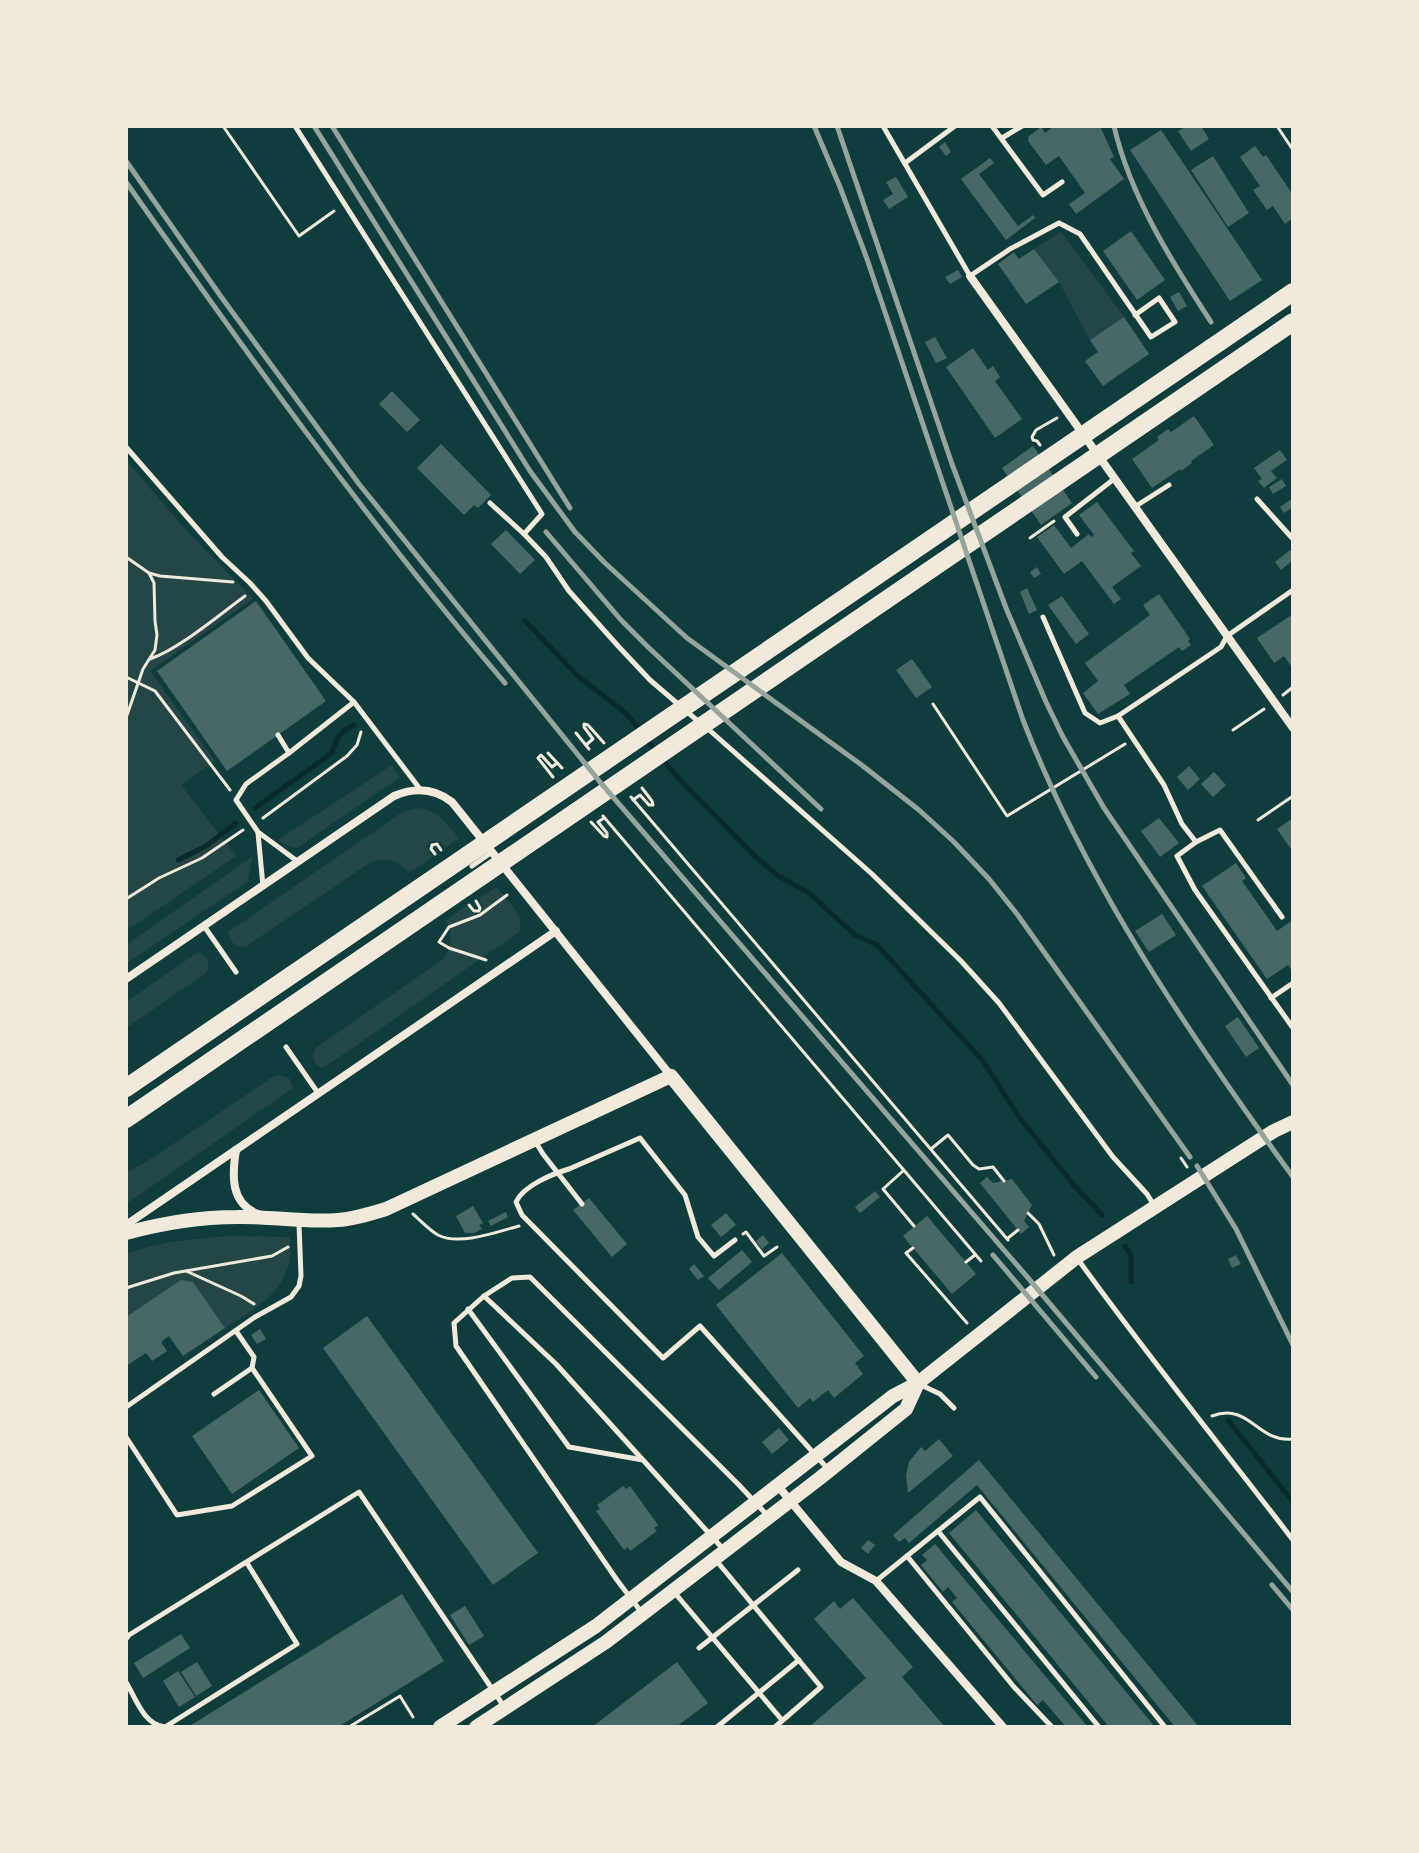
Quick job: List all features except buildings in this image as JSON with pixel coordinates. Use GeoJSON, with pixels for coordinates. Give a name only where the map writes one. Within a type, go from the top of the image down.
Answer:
{"type":"FeatureCollection","features":[{"type":"Feature","properties":{"kind":"main road"},"geometry":{"type":"LineString","coordinates":[[126,1088],[1293,292]]}},
{"type":"Feature","properties":{"kind":"main road"},"geometry":{"type":"LineString","coordinates":[[126,1119],[458,900],[1293,322]]}},
{"type":"Feature","properties":{"kind":"street"},"geometry":{"type":"LineString","coordinates":[[970,276],[1293,728]]}},
{"type":"Feature","properties":{"kind":"street"},"geometry":{"type":"LineString","coordinates":[[126,979],[394,796],[405,791],[421,790],[442,795],[452,802],[918,1383]]}},
{"type":"Feature","properties":{"kind":"street"},"geometry":{"type":"LineString","coordinates":[[126,1225],[556,931]]}},
{"type":"Feature","properties":{"kind":"street"},"geometry":{"type":"LineString","coordinates":[[126,1233],[176,1221],[207,1218],[341,1220],[386,1209],[671,1076]]}},
{"type":"Feature","properties":{"kind":"street"},"geometry":{"type":"LineString","coordinates":[[440,1727],[459,1722],[495,1693],[569,1645],[893,1396],[918,1383],[1077,1257],[1274,1131],[1293,1122]]}},
{"type":"Feature","properties":{"kind":"street"},"geometry":{"type":"LineString","coordinates":[[236,1150],[233,1175],[237,1196],[252,1212],[266,1217]]}},
{"type":"Feature","properties":{"kind":"street"},"geometry":{"type":"LineString","coordinates":[[476,1727],[643,1615],[790,1501],[906,1409],[918,1383]]}},
{"type":"Feature","properties":{"kind":"street"},"geometry":{"type":"LineString","coordinates":[[778,1486],[841,1562],[876,1581],[1003,1727]]}},
{"type":"Feature","properties":{"kind":"lane"},"geometry":{"type":"LineString","coordinates":[[295,126],[542,514],[524,534]]}},
{"type":"Feature","properties":{"kind":"lane"},"geometry":{"type":"LineString","coordinates":[[883,126],[970,276],[1010,249],[1059,223],[1080,234],[1135,315],[1151,337],[1175,322],[1159,298],[1135,315]]}},
{"type":"Feature","properties":{"kind":"lane"},"geometry":{"type":"LineString","coordinates":[[905,163],[955,126]]}},
{"type":"Feature","properties":{"kind":"lane"},"geometry":{"type":"LineString","coordinates":[[992,126],[1043,195],[1062,182]]}},
{"type":"Feature","properties":{"kind":"lane"},"geometry":{"type":"LineString","coordinates":[[1002,138],[1022,126]]}},
{"type":"Feature","properties":{"kind":"lane"},"geometry":{"type":"LineString","coordinates":[[126,447],[222,557],[266,601],[308,658],[354,702],[421,790]]}},
{"type":"Feature","properties":{"kind":"lane"},"geometry":{"type":"LineString","coordinates":[[1077,534],[1065,517],[1115,479]]}},
{"type":"Feature","properties":{"kind":"lane"},"geometry":{"type":"LineString","coordinates":[[1136,506],[1169,485]]}},
{"type":"Feature","properties":{"kind":"lane"},"geometry":{"type":"LineString","coordinates":[[1257,499],[1293,539]]}},
{"type":"Feature","properties":{"kind":"lane"},"geometry":{"type":"LineString","coordinates":[[490,503],[546,557],[569,591],[650,680],[872,874],[961,961],[999,1003],[1113,1157],[1155,1207]]}},
{"type":"Feature","properties":{"kind":"lane"},"geometry":{"type":"LineString","coordinates":[[1043,617],[1085,713],[1100,723],[1118,716],[1221,647],[1227,636],[1293,590]]}},
{"type":"Feature","properties":{"kind":"lane"},"geometry":{"type":"LineString","coordinates":[[299,862],[258,832],[236,800],[246,784],[354,702]]}},
{"type":"Feature","properties":{"kind":"lane"},"geometry":{"type":"LineString","coordinates":[[1118,716],[1164,785],[1182,824],[1196,842]]}},
{"type":"Feature","properties":{"kind":"lane"},"geometry":{"type":"LineString","coordinates":[[278,735],[289,753]]}},
{"type":"Feature","properties":{"kind":"lane"},"geometry":{"type":"LineString","coordinates":[[1282,917],[1220,830],[1177,856],[1195,890],[1293,1028]]}},
{"type":"Feature","properties":{"kind":"lane"},"geometry":{"type":"LineString","coordinates":[[258,832],[263,886]]}},
{"type":"Feature","properties":{"kind":"lane"},"geometry":{"type":"LineString","coordinates":[[472,866],[492,852]]}},
{"type":"Feature","properties":{"kind":"lane"},"geometry":{"type":"LineString","coordinates":[[204,926],[236,972]]}},
{"type":"Feature","properties":{"kind":"lane"},"geometry":{"type":"LineString","coordinates":[[1271,998],[1293,983]]}},
{"type":"Feature","properties":{"kind":"lane"},"geometry":{"type":"LineString","coordinates":[[286,1047],[318,1093]]}},
{"type":"Feature","properties":{"kind":"lane"},"geometry":{"type":"LineString","coordinates":[[735,1240],[714,1256],[698,1237],[685,1195],[640,1138],[557,1172],[520,1193],[516,1202],[522,1215],[663,1358],[700,1326],[829,1470]]}},
{"type":"Feature","properties":{"kind":"lane"},"geometry":{"type":"LineString","coordinates":[[535,1140],[582,1204]]}},
{"type":"Feature","properties":{"kind":"lane"},"geometry":{"type":"LineString","coordinates":[[126,1407],[291,1297],[299,1286],[301,1276],[299,1219]]}},
{"type":"Feature","properties":{"kind":"lane"},"geometry":{"type":"LineString","coordinates":[[1077,1257],[1125,1325],[1293,1540]]}},
{"type":"Feature","properties":{"kind":"lane"},"geometry":{"type":"LineString","coordinates":[[643,1615],[456,1346],[454,1323],[484,1296],[512,1278],[530,1277],[769,1517]]}},
{"type":"Feature","properties":{"kind":"lane"},"geometry":{"type":"LineString","coordinates":[[484,1296],[556,1364],[712,1537],[720,1555],[754,1605],[821,1687],[775,1727]]}},
{"type":"Feature","properties":{"kind":"lane"},"geometry":{"type":"LineString","coordinates":[[468,1309],[569,1447],[643,1460]]}},
{"type":"Feature","properties":{"kind":"lane"},"geometry":{"type":"LineString","coordinates":[[126,1437],[177,1515],[232,1506],[312,1456],[252,1368],[254,1357],[236,1331]]}},
{"type":"Feature","properties":{"kind":"lane"},"geometry":{"type":"LineString","coordinates":[[214,1394],[252,1368]]}},
{"type":"Feature","properties":{"kind":"lane"},"geometry":{"type":"LineString","coordinates":[[918,1383],[940,1394],[954,1408]]}},
{"type":"Feature","properties":{"kind":"lane"},"geometry":{"type":"LineString","coordinates":[[126,1639],[359,1492],[505,1709]]}},
{"type":"Feature","properties":{"kind":"lane"},"geometry":{"type":"LineString","coordinates":[[876,1581],[980,1497],[1165,1727]]}},
{"type":"Feature","properties":{"kind":"lane"},"geometry":{"type":"LineString","coordinates":[[938,1531],[1099,1727]]}},
{"type":"Feature","properties":{"kind":"lane"},"geometry":{"type":"LineString","coordinates":[[907,1556],[1014,1687],[1052,1727]]}},
{"type":"Feature","properties":{"kind":"lane"},"geometry":{"type":"LineString","coordinates":[[126,1682],[148,1720],[156,1726],[165,1727],[297,1644],[247,1563]]}},
{"type":"Feature","properties":{"kind":"lane"},"geometry":{"type":"LineString","coordinates":[[699,1648],[798,1570]]}},
{"type":"Feature","properties":{"kind":"lane"},"geometry":{"type":"LineString","coordinates":[[673,1592],[782,1720]]}},
{"type":"Feature","properties":{"kind":"lane"},"geometry":{"type":"LineString","coordinates":[[717,1727],[799,1660]]}},
{"type":"Feature","properties":{"kind":"path"},"geometry":{"type":"LineString","coordinates":[[223,126],[299,236],[336,209]]}},
{"type":"Feature","properties":{"kind":"path"},"geometry":{"type":"LineString","coordinates":[[1277,126],[1293,150]]}},
{"type":"Feature","properties":{"kind":"path"},"geometry":{"type":"LineString","coordinates":[[1038,442],[1033,440],[1036,430],[1067,411]]}},
{"type":"Feature","properties":{"kind":"path"},"geometry":{"type":"LineString","coordinates":[[1030,538],[1053,521],[1065,517]]}},
{"type":"Feature","properties":{"kind":"path"},"geometry":{"type":"LineString","coordinates":[[126,557],[149,573],[250,583],[245,596],[159,656],[150,659]]}},
{"type":"Feature","properties":{"kind":"path"},"geometry":{"type":"LineString","coordinates":[[126,718],[143,669],[155,650],[154,583],[149,573]]}},
{"type":"Feature","properties":{"kind":"path"},"geometry":{"type":"LineString","coordinates":[[126,677],[155,691],[236,800]]}},
{"type":"Feature","properties":{"kind":"path"},"geometry":{"type":"LineString","coordinates":[[1233,730],[1293,687]]}},
{"type":"Feature","properties":{"kind":"path"},"geometry":{"type":"LineString","coordinates":[[933,704],[1007,816],[1132,739]]}},
{"type":"Feature","properties":{"kind":"path"},"geometry":{"type":"LineString","coordinates":[[586,745],[593,739],[584,724],[602,741]]}},
{"type":"Feature","properties":{"kind":"path"},"geometry":{"type":"LineString","coordinates":[[576,733],[596,756]]}},
{"type":"Feature","properties":{"kind":"path"},"geometry":{"type":"LineString","coordinates":[[548,753],[567,774]]}},
{"type":"Feature","properties":{"kind":"path"},"geometry":{"type":"LineString","coordinates":[[552,775],[538,758],[541,755],[552,767],[557,763]]}},
{"type":"Feature","properties":{"kind":"path"},"geometry":{"type":"LineString","coordinates":[[624,789],[1008,1240],[1018,1230]]}},
{"type":"Feature","properties":{"kind":"path"},"geometry":{"type":"LineString","coordinates":[[633,800],[640,795],[649,805],[653,805],[643,790]]}},
{"type":"Feature","properties":{"kind":"path"},"geometry":{"type":"LineString","coordinates":[[1258,820],[1293,796]]}},
{"type":"Feature","properties":{"kind":"path"},"geometry":{"type":"LineString","coordinates":[[595,807],[981,1261]]}},
{"type":"Feature","properties":{"kind":"path"},"geometry":{"type":"LineString","coordinates":[[593,825],[607,837],[598,822],[604,818]]}},
{"type":"Feature","properties":{"kind":"path"},"geometry":{"type":"LineString","coordinates":[[437,857],[431,849],[432,845],[437,844],[444,853]]}},
{"type":"Feature","properties":{"kind":"path"},"geometry":{"type":"LineString","coordinates":[[486,960],[439,942],[449,927],[480,915],[507,895]]}},
{"type":"Feature","properties":{"kind":"path"},"geometry":{"type":"LineString","coordinates":[[458,900],[479,911],[474,897]]}},
{"type":"Feature","properties":{"kind":"path"},"geometry":{"type":"LineString","coordinates":[[931,1149],[948,1135],[973,1165],[979,1169],[993,1167],[1004,1181]]}},
{"type":"Feature","properties":{"kind":"path"},"geometry":{"type":"LineString","coordinates":[[1181,1158],[1191,1174]]}},
{"type":"Feature","properties":{"kind":"path"},"geometry":{"type":"LineString","coordinates":[[904,1170],[883,1189],[914,1226]]}},
{"type":"Feature","properties":{"kind":"path"},"geometry":{"type":"LineString","coordinates":[[1028,1213],[1044,1231],[1055,1258]]}},
{"type":"Feature","properties":{"kind":"path"},"geometry":{"type":"LineString","coordinates":[[413,1214],[436,1234],[449,1238],[470,1238],[530,1223]]}},
{"type":"Feature","properties":{"kind":"path"},"geometry":{"type":"LineString","coordinates":[[735,1240],[746,1232],[764,1256],[777,1247]]}},
{"type":"Feature","properties":{"kind":"path"},"geometry":{"type":"LineString","coordinates":[[126,1288],[174,1273],[272,1256],[285,1247],[300,1245]]}},
{"type":"Feature","properties":{"kind":"path"},"geometry":{"type":"LineString","coordinates":[[913,1248],[906,1253],[967,1323]]}},
{"type":"Feature","properties":{"kind":"path"},"geometry":{"type":"LineString","coordinates":[[966,1262],[975,1255]]}},
{"type":"Feature","properties":{"kind":"path"},"geometry":{"type":"LineString","coordinates":[[186,1271],[241,1296],[264,1313]]}},
{"type":"Feature","properties":{"kind":"path"},"geometry":{"type":"LineString","coordinates":[[1202,1421],[1216,1414],[1235,1412],[1267,1434],[1279,1439],[1293,1439]]}},
{"type":"Feature","properties":{"kind":"path"},"geometry":{"type":"LineString","coordinates":[[349,1727],[400,1696],[413,1717]]}},
{"type":"Feature","properties":{"kind":"shaded area"},"geometry":{"type":"Polygon","coordinates":[[[1061,232],[1124,317],[1090,340],[1059,282],[1034,249],[1061,232]]]}},
{"type":"Feature","properties":{"kind":"shaded area"},"geometry":{"type":"Polygon","coordinates":[[[126,460],[185,529],[253,599],[150,671],[215,761],[181,785],[236,856],[126,931],[126,460]]]}},
{"type":"Feature","properties":{"kind":"shaded area"},"geometry":{"type":"Polygon","coordinates":[[[392,765],[400,777],[297,848],[278,840],[392,765]]]}},
{"type":"Feature","properties":{"kind":"shaded area"},"geometry":{"type":"Polygon","coordinates":[[[418,808],[436,815],[459,838],[446,847],[438,841],[431,841],[426,846],[432,857],[409,873],[392,861],[371,862],[245,947],[232,941],[228,932],[404,811],[418,808]]]}},
{"type":"Feature","properties":{"kind":"shaded area"},"geometry":{"type":"Polygon","coordinates":[[[252,857],[248,881],[126,964],[126,945],[252,857]]]}},
{"type":"Feature","properties":{"kind":"shaded area"},"geometry":{"type":"Polygon","coordinates":[[[497,887],[518,914],[519,932],[322,1068],[315,1062],[317,1047],[442,960],[451,941],[445,921],[466,906],[475,915],[480,914],[483,909],[479,898],[497,887]]]}},
{"type":"Feature","properties":{"kind":"shaded area"},"geometry":{"type":"Polygon","coordinates":[[[198,952],[208,961],[206,973],[126,1028],[126,1002],[198,952]]]}},
{"type":"Feature","properties":{"kind":"shaded area"},"geometry":{"type":"Polygon","coordinates":[[[278,1075],[289,1078],[293,1088],[126,1204],[126,1173],[278,1075]]]}},
{"type":"Feature","properties":{"kind":"shaded area"},"geometry":{"type":"Polygon","coordinates":[[[234,1236],[290,1237],[287,1269],[281,1281],[251,1311],[225,1328],[193,1282],[181,1280],[126,1317],[126,1254],[166,1243],[234,1236]]]}},
{"type":"Feature","properties":{"kind":"waterway"},"geometry":{"type":"LineString","coordinates":[[525,621],[579,677],[626,713],[656,751]]}},
{"type":"Feature","properties":{"kind":"waterway"},"geometry":{"type":"LineString","coordinates":[[255,808],[332,753],[339,736],[354,725]]}},
{"type":"Feature","properties":{"kind":"waterway"},"geometry":{"type":"LineString","coordinates":[[662,759],[756,857],[777,875],[809,893],[855,935],[877,945],[983,1061],[1019,1117],[1102,1215]]}},
{"type":"Feature","properties":{"kind":"waterway"},"geometry":{"type":"LineString","coordinates":[[178,860],[206,846],[236,823]]}},
{"type":"Feature","properties":{"kind":"waterway"},"geometry":{"type":"LineString","coordinates":[[1125,1246],[1131,1255],[1131,1282]]}},
{"type":"Feature","properties":{"kind":"waterway"},"geometry":{"type":"LineString","coordinates":[[1228,1420],[1293,1502]]}},
{"type":"Feature","properties":{"kind":"railway"},"geometry":{"type":"LineString","coordinates":[[314,126],[530,471],[575,532],[687,638],[863,766],[953,841],[1017,914],[1190,1157]]}},
{"type":"Feature","properties":{"kind":"railway"},"geometry":{"type":"LineString","coordinates":[[332,126],[570,508]]}},
{"type":"Feature","properties":{"kind":"railway"},"geometry":{"type":"LineString","coordinates":[[814,126],[867,259],[1023,720],[1049,781],[1078,841],[1143,957],[1293,1177]]}},
{"type":"Feature","properties":{"kind":"railway"},"geometry":{"type":"LineString","coordinates":[[837,126],[952,464],[1006,608],[1046,702],[1104,808],[1293,1085]]}},
{"type":"Feature","properties":{"kind":"railway"},"geometry":{"type":"LineString","coordinates":[[1114,126],[1141,203],[1167,252],[1211,322]]}},
{"type":"Feature","properties":{"kind":"railway"},"geometry":{"type":"LineString","coordinates":[[126,161],[359,484],[600,782],[1029,1279],[1293,1592]]}},
{"type":"Feature","properties":{"kind":"railway"},"geometry":{"type":"LineString","coordinates":[[126,182],[310,437],[405,562],[505,683]]}},
{"type":"Feature","properties":{"kind":"railway"},"geometry":{"type":"LineString","coordinates":[[546,532],[621,620],[821,809]]}},
{"type":"Feature","properties":{"kind":"railway"},"geometry":{"type":"LineString","coordinates":[[1197,1166],[1236,1229],[1293,1345]]}},
{"type":"Feature","properties":{"kind":"railway"},"geometry":{"type":"LineString","coordinates":[[993,1255],[1096,1377]]}},
{"type":"Feature","properties":{"kind":"railway"},"geometry":{"type":"LineString","coordinates":[[1272,1585],[1293,1610]]}}]}
